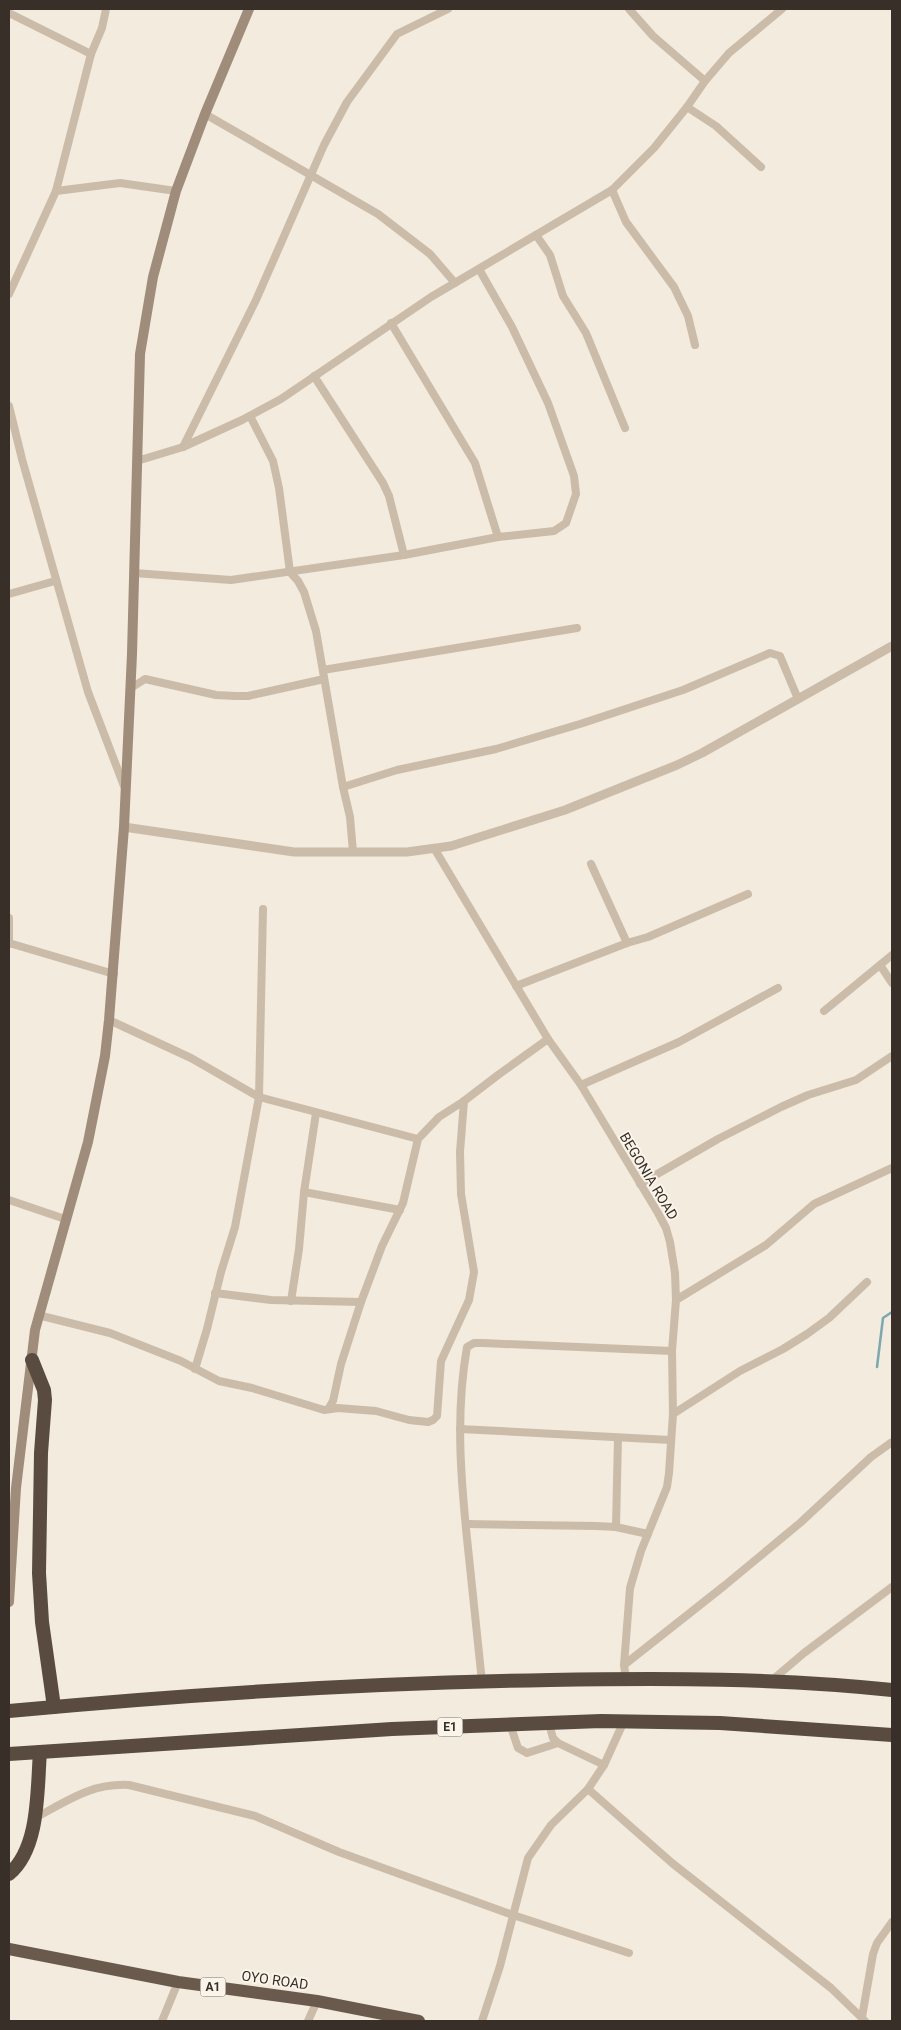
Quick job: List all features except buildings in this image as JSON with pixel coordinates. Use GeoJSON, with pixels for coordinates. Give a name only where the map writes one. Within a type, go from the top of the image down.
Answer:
{"type":"FeatureCollection","features":[{"type":"Feature","properties":{"kind":"highway"},"geometry":{"type":"LineString","coordinates":[[32,1360],[44,1390],[45,1400],[41,1453],[39,1573],[43,1632],[54,1706]]}},
{"type":"Feature","properties":{"kind":"highway"},"geometry":{"type":"LineString","coordinates":[[9,1711],[54,1706],[625,1672],[892,1690]]}},
{"type":"Feature","properties":{"kind":"highway","name":"E1"},"geometry":{"type":"LineString","coordinates":[[9,1754],[392,1729],[624,1721],[720,1723],[892,1735]]}},
{"type":"Feature","properties":{"kind":"highway"},"geometry":{"type":"LineString","coordinates":[[9,1874],[17,1867],[28,1844],[35,1818],[40,1752]]}},
{"type":"Feature","properties":{"kind":"highway","name":"OYO ROAD"},"geometry":{"type":"LineString","coordinates":[[9,1948],[178,1982],[317,2001],[419,2021]]}},
{"type":"Feature","properties":{"kind":"main road"},"geometry":{"type":"LineString","coordinates":[[9,1602],[16,1488],[38,1315],[97,1106],[114,974],[131,688],[140,354],[153,277],[176,191],[205,114],[249,9]]}},
{"type":"Feature","properties":{"kind":"street"},"geometry":{"type":"LineString","coordinates":[[9,294],[56,191],[91,54],[102,28],[106,9]]}},
{"type":"Feature","properties":{"kind":"street"},"geometry":{"type":"LineString","coordinates":[[183,447],[256,300],[324,145],[347,102],[397,34],[405,28],[448,9]]}},
{"type":"Feature","properties":{"kind":"street"},"geometry":{"type":"LineString","coordinates":[[629,9],[653,36],[705,81]]}},
{"type":"Feature","properties":{"kind":"street"},"geometry":{"type":"LineString","coordinates":[[137,461],[183,447],[250,416],[281,399],[391,323],[455,282],[612,190],[654,148],[705,81],[729,54],[782,9]]}},
{"type":"Feature","properties":{"kind":"street"},"geometry":{"type":"LineString","coordinates":[[9,13],[91,54]]}},
{"type":"Feature","properties":{"kind":"street"},"geometry":{"type":"LineString","coordinates":[[687,107],[716,126],[761,167]]}},
{"type":"Feature","properties":{"kind":"street"},"geometry":{"type":"LineString","coordinates":[[205,114],[312,174],[378,214],[412,238],[430,254],[455,282]]}},
{"type":"Feature","properties":{"kind":"street"},"geometry":{"type":"LineString","coordinates":[[56,191],[120,183],[176,191]]}},
{"type":"Feature","properties":{"kind":"street"},"geometry":{"type":"LineString","coordinates":[[612,190],[626,222],[674,287],[688,316],[695,345]]}},
{"type":"Feature","properties":{"kind":"street"},"geometry":{"type":"LineString","coordinates":[[536,235],[550,256],[563,296],[586,333],[625,428]]}},
{"type":"Feature","properties":{"kind":"street"},"geometry":{"type":"LineString","coordinates":[[134,573],[230,580],[404,555],[498,537],[554,531],[566,523],[576,494],[576,485],[548,403],[512,327],[479,269]]}},
{"type":"Feature","properties":{"kind":"street"},"geometry":{"type":"LineString","coordinates":[[391,323],[475,463],[498,537]]}},
{"type":"Feature","properties":{"kind":"street"},"geometry":{"type":"LineString","coordinates":[[314,376],[383,483],[389,496],[404,555]]}},
{"type":"Feature","properties":{"kind":"street"},"geometry":{"type":"LineString","coordinates":[[9,406],[10,418],[88,692],[126,790]]}},
{"type":"Feature","properties":{"kind":"street"},"geometry":{"type":"LineString","coordinates":[[250,416],[273,461],[279,488],[290,572],[304,592],[316,631],[350,818],[353,852]]}},
{"type":"Feature","properties":{"kind":"street"},"geometry":{"type":"LineString","coordinates":[[9,594],[56,581]]}},
{"type":"Feature","properties":{"kind":"street"},"geometry":{"type":"LineString","coordinates":[[322,670],[576,628]]}},
{"type":"Feature","properties":{"kind":"street"},"geometry":{"type":"LineString","coordinates":[[124,827],[294,852],[407,852],[451,846],[565,810],[677,765],[892,646]]}},
{"type":"Feature","properties":{"kind":"street"},"geometry":{"type":"LineString","coordinates":[[343,787],[397,770],[496,749],[580,724],[683,690],[770,653],[780,656],[798,699]]}},
{"type":"Feature","properties":{"kind":"street"},"geometry":{"type":"LineString","coordinates":[[131,688],[145,679],[216,694],[248,696],[324,679]]}},
{"type":"Feature","properties":{"kind":"street","name":"BEGONIA ROAD"},"geometry":{"type":"LineString","coordinates":[[434,848],[548,1039],[581,1085],[666,1228],[675,1273],[676,1300],[672,1351],[673,1414],[667,1487],[648,1534],[630,1588],[625,1672]]}},
{"type":"Feature","properties":{"kind":"street"},"geometry":{"type":"LineString","coordinates":[[591,864],[627,943]]}},
{"type":"Feature","properties":{"kind":"street"},"geometry":{"type":"LineString","coordinates":[[516,986],[627,943],[648,937],[748,894]]}},
{"type":"Feature","properties":{"kind":"street"},"geometry":{"type":"LineString","coordinates":[[195,1369],[235,1227],[259,1097],[263,909]]}},
{"type":"Feature","properties":{"kind":"street"},"geometry":{"type":"LineString","coordinates":[[9,918],[9,943],[114,974]]}},
{"type":"Feature","properties":{"kind":"street"},"geometry":{"type":"LineString","coordinates":[[824,1011],[892,955]]}},
{"type":"Feature","properties":{"kind":"street"},"geometry":{"type":"LineString","coordinates":[[880,965],[892,983]]}},
{"type":"Feature","properties":{"kind":"street"},"geometry":{"type":"LineString","coordinates":[[581,1085],[678,1042],[778,988]]}},
{"type":"Feature","properties":{"kind":"street"},"geometry":{"type":"LineString","coordinates":[[109,1020],[191,1058],[259,1097],[418,1139]]}},
{"type":"Feature","properties":{"kind":"street"},"geometry":{"type":"LineString","coordinates":[[329,1408],[333,1400],[340,1364],[360,1302],[382,1246],[400,1210],[418,1139],[440,1117],[464,1102],[548,1039]]}},
{"type":"Feature","properties":{"kind":"street"},"geometry":{"type":"LineString","coordinates":[[640,1184],[750,1123],[808,1096],[856,1080],[892,1056]]}},
{"type":"Feature","properties":{"kind":"street"},"geometry":{"type":"LineString","coordinates":[[38,1315],[110,1333],[181,1361],[219,1381],[252,1388],[324,1410],[329,1408],[376,1411],[409,1420],[428,1422],[433,1420],[437,1416],[442,1361],[469,1300],[474,1272],[461,1194],[460,1152],[464,1102]]}},
{"type":"Feature","properties":{"kind":"street"},"geometry":{"type":"LineString","coordinates":[[291,1301],[316,1113]]}},
{"type":"Feature","properties":{"kind":"street"},"geometry":{"type":"LineString","coordinates":[[676,1300],[766,1245],[814,1204],[892,1168]]}},
{"type":"Feature","properties":{"kind":"street"},"geometry":{"type":"LineString","coordinates":[[304,1192],[400,1210]]}},
{"type":"Feature","properties":{"kind":"street"},"geometry":{"type":"LineString","coordinates":[[9,1200],[65,1219]]}},
{"type":"Feature","properties":{"kind":"street"},"geometry":{"type":"LineString","coordinates":[[673,1414],[740,1371],[783,1349],[807,1334],[829,1318],[867,1282]]}},
{"type":"Feature","properties":{"kind":"street"},"geometry":{"type":"LineString","coordinates":[[215,1293],[271,1300],[360,1302]]}},
{"type":"Feature","properties":{"kind":"street"},"geometry":{"type":"LineString","coordinates":[[482,1681],[466,1524],[460,1429],[462,1378],[467,1347],[474,1343],[672,1351]]}},
{"type":"Feature","properties":{"kind":"street"},"geometry":{"type":"LineString","coordinates":[[460,1429],[670,1440]]}},
{"type":"Feature","properties":{"kind":"street"},"geometry":{"type":"LineString","coordinates":[[616,1527],[618,1438]]}},
{"type":"Feature","properties":{"kind":"street"},"geometry":{"type":"LineString","coordinates":[[625,1672],[678,1621],[724,1586],[800,1522],[870,1456],[892,1442]]}},
{"type":"Feature","properties":{"kind":"street"},"geometry":{"type":"LineString","coordinates":[[466,1524],[616,1527],[648,1534]]}},
{"type":"Feature","properties":{"kind":"street"},"geometry":{"type":"LineString","coordinates":[[771,1681],[804,1652],[892,1587]]}},
{"type":"Feature","properties":{"kind":"street"},"geometry":{"type":"LineString","coordinates":[[482,2021],[500,1966],[528,1858],[551,1825],[588,1789],[604,1765],[624,1721]]}},
{"type":"Feature","properties":{"kind":"street"},"geometry":{"type":"LineString","coordinates":[[510,1724],[518,1748],[526,1753],[558,1742]]}},
{"type":"Feature","properties":{"kind":"street"},"geometry":{"type":"LineString","coordinates":[[549,1724],[554,1738],[558,1742],[604,1765]]}},
{"type":"Feature","properties":{"kind":"street"},"geometry":{"type":"LineString","coordinates":[[35,1818],[76,1796],[98,1787],[110,1784],[128,1785],[256,1816],[339,1852],[513,1915],[629,1953]]}},
{"type":"Feature","properties":{"kind":"street"},"geometry":{"type":"LineString","coordinates":[[588,1789],[672,1863],[831,1988],[863,2019]]}},
{"type":"Feature","properties":{"kind":"street"},"geometry":{"type":"LineString","coordinates":[[863,2019],[873,1954],[877,1943],[892,1922]]}},
{"type":"Feature","properties":{"kind":"street"},"geometry":{"type":"LineString","coordinates":[[162,2021],[178,1982]]}},
{"type":"Feature","properties":{"kind":"street"},"geometry":{"type":"LineString","coordinates":[[308,2021],[317,2001]]}},
{"type":"Feature","properties":{"kind":"waterway"},"geometry":{"type":"LineString","coordinates":[[877,1367],[883,1318],[892,1312]]}}]}
